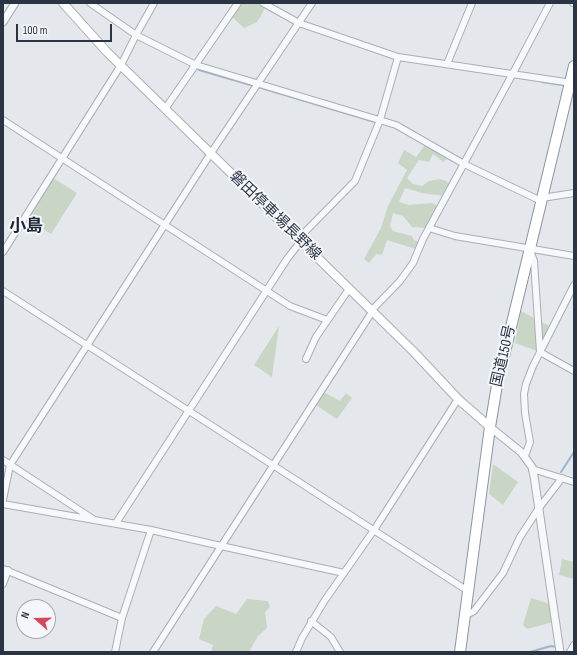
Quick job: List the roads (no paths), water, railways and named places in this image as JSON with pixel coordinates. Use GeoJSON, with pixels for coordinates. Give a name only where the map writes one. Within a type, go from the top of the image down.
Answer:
{"type":"FeatureCollection","features":[{"type":"Feature","properties":{"kind":"highway","name":"国道150号"},"geometry":{"type":"LineString","coordinates":[[460,652],[497,385],[572,83],[574,66]]}},
{"type":"Feature","properties":{"kind":"main road","name":"磐田停車場長野線"},"geometry":{"type":"LineString","coordinates":[[63,3],[107,52],[414,352],[458,399],[490,427]]}},
{"type":"Feature","properties":{"kind":"street"},"geometry":{"type":"LineString","coordinates":[[3,22],[15,3]]}},
{"type":"Feature","properties":{"kind":"street"},"geometry":{"type":"LineString","coordinates":[[90,3],[136,35],[196,65],[257,86],[396,125],[464,164],[542,199],[574,193]]}},
{"type":"Feature","properties":{"kind":"street"},"geometry":{"type":"LineString","coordinates":[[3,252],[121,65],[154,3]]}},
{"type":"Feature","properties":{"kind":"street"},"geometry":{"type":"LineString","coordinates":[[166,109],[238,3]]}},
{"type":"Feature","properties":{"kind":"street"},"geometry":{"type":"LineString","coordinates":[[263,3],[299,23],[398,57],[512,76],[572,83]]}},
{"type":"Feature","properties":{"kind":"street"},"geometry":{"type":"LineString","coordinates":[[3,500],[10,465],[211,153],[312,3]]}},
{"type":"Feature","properties":{"kind":"street"},"geometry":{"type":"LineString","coordinates":[[447,64],[472,3]]}},
{"type":"Feature","properties":{"kind":"street"},"geometry":{"type":"LineString","coordinates":[[153,652],[274,465],[371,311],[400,281],[413,263],[429,228],[550,3]]}},
{"type":"Feature","properties":{"kind":"street"},"geometry":{"type":"LineString","coordinates":[[116,523],[300,240],[355,182],[381,121],[398,57]]}},
{"type":"Feature","properties":{"kind":"street"},"geometry":{"type":"LineString","coordinates":[[3,120],[290,306],[327,320]]}},
{"type":"Feature","properties":{"kind":"street"},"geometry":{"type":"LineString","coordinates":[[429,228],[454,236],[574,256]]}},
{"type":"Feature","properties":{"kind":"street"},"geometry":{"type":"LineString","coordinates":[[530,249],[534,261],[540,352]]}},
{"type":"Feature","properties":{"kind":"street"},"geometry":{"type":"LineString","coordinates":[[525,456],[530,442],[525,413],[524,394],[526,384],[540,352],[574,285]]}},
{"type":"Feature","properties":{"kind":"street"},"geometry":{"type":"LineString","coordinates":[[306,359],[316,337],[350,289]]}},
{"type":"Feature","properties":{"kind":"street"},"geometry":{"type":"LineString","coordinates":[[3,291],[468,591]]}},
{"type":"Feature","properties":{"kind":"street"},"geometry":{"type":"LineString","coordinates":[[540,352],[574,371]]}},
{"type":"Feature","properties":{"kind":"street"},"geometry":{"type":"LineString","coordinates":[[296,652],[311,621],[324,600],[374,530],[458,399]]}},
{"type":"Feature","properties":{"kind":"street"},"geometry":{"type":"LineString","coordinates":[[490,427],[525,456],[532,470],[560,652]]}},
{"type":"Feature","properties":{"kind":"street"},"geometry":{"type":"LineString","coordinates":[[3,460],[96,521]]}},
{"type":"Feature","properties":{"kind":"street"},"geometry":{"type":"LineString","coordinates":[[532,470],[574,482]]}},
{"type":"Feature","properties":{"kind":"street"},"geometry":{"type":"LineString","coordinates":[[465,616],[474,610],[503,573],[520,537],[539,508],[562,478]]}},
{"type":"Feature","properties":{"kind":"street"},"geometry":{"type":"LineString","coordinates":[[3,504],[151,530],[344,573]]}},
{"type":"Feature","properties":{"kind":"street"},"geometry":{"type":"LineString","coordinates":[[115,652],[122,618],[151,530]]}},
{"type":"Feature","properties":{"kind":"street"},"geometry":{"type":"LineString","coordinates":[[3,584],[6,570],[122,618]]}},
{"type":"Feature","properties":{"kind":"street"},"geometry":{"type":"LineString","coordinates":[[311,621],[331,637],[340,652]]}},
{"type":"Feature","properties":{"kind":"street"},"geometry":{"type":"LineString","coordinates":[[570,652],[574,645]]}},
{"type":"Feature","properties":{"kind":"waterway"},"geometry":{"type":"LineString","coordinates":[[198,67],[199,70],[254,86]]}},
{"type":"Feature","properties":{"kind":"waterway"},"geometry":{"type":"LineString","coordinates":[[542,82],[562,85]]}},
{"type":"Feature","properties":{"kind":"waterway"},"geometry":{"type":"LineString","coordinates":[[258,87],[375,122]]}},
{"type":"Feature","properties":{"kind":"waterway"},"geometry":{"type":"LineString","coordinates":[[561,472],[574,452]]}},
{"type":"Feature","properties":{"kind":"waterway"},"geometry":{"type":"LineString","coordinates":[[530,652],[551,646],[557,647]]}},
{"type":"Feature","properties":{"kind":"district","name":"小島"},"geometry":{"type":"Point","coordinates":[26,227]}}]}
